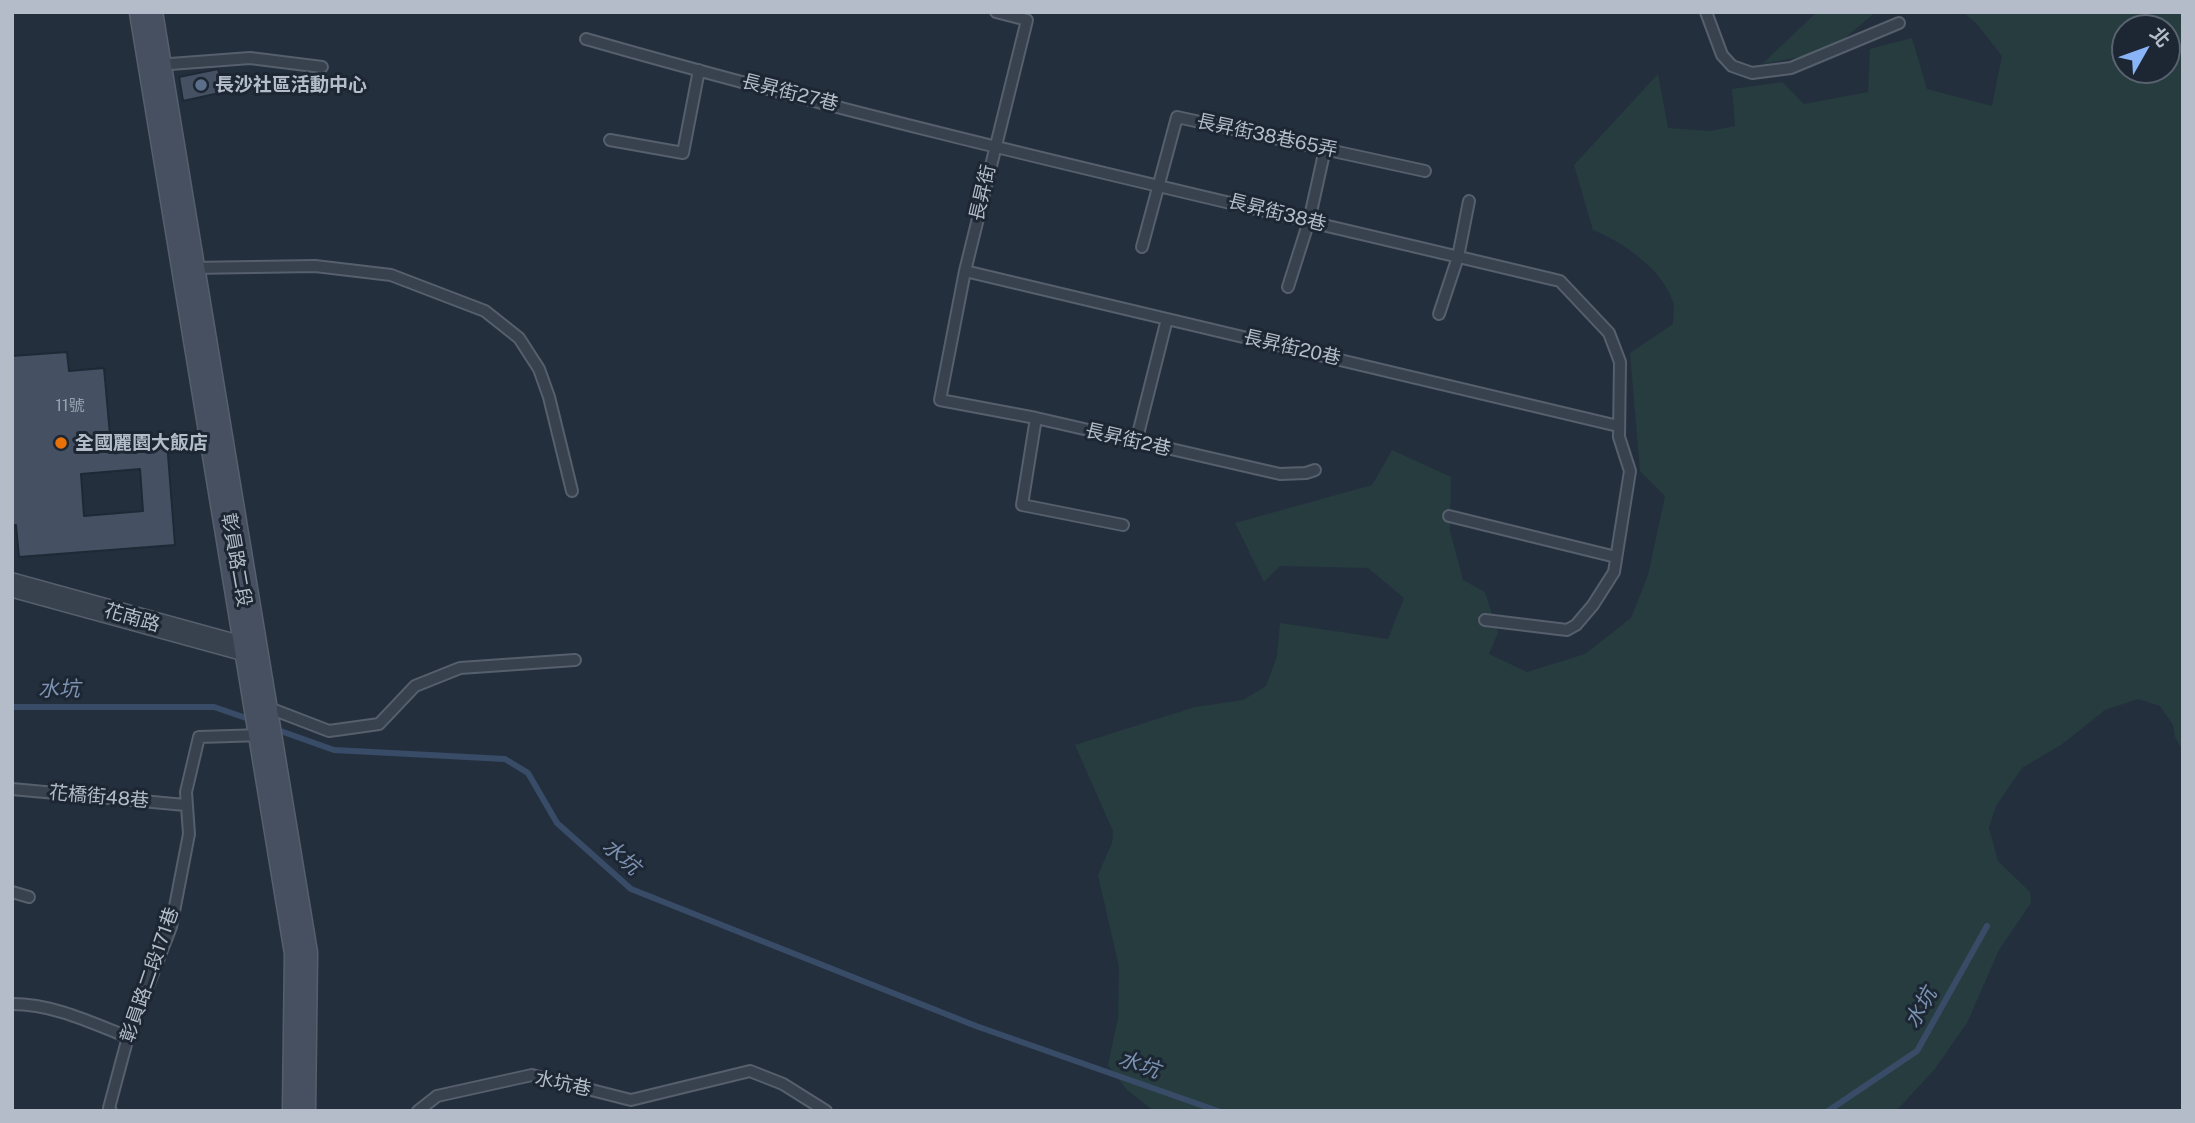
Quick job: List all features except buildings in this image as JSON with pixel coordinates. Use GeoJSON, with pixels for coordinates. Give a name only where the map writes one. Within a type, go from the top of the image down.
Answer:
{"type":"FeatureCollection","features":[{"type":"Feature","properties":{"kind":"main road","name":"彰員路二段"},"geometry":{"type":"LineString","coordinates":[[146,12],[301,953],[299,1111]]}},
{"type":"Feature","properties":{"kind":"street","name":"花南路"},"geometry":{"type":"LineString","coordinates":[[12,585],[252,651]]}},
{"type":"Feature","properties":{"kind":"lane","name":"長昇街"},"geometry":{"type":"LineString","coordinates":[[940,400],[965,271],[1027,20],[996,12]]}},
{"type":"Feature","properties":{"kind":"lane"},"geometry":{"type":"LineString","coordinates":[[1706,12],[1722,55],[1732,66],[1752,73],[1791,68],[1899,23]]}},
{"type":"Feature","properties":{"kind":"lane","name":"長昇街27巷"},"geometry":{"type":"LineString","coordinates":[[586,38],[699,70],[995,145]]}},
{"type":"Feature","properties":{"kind":"lane"},"geometry":{"type":"LineString","coordinates":[[153,65],[250,58],[322,68]]}},
{"type":"Feature","properties":{"kind":"lane"},"geometry":{"type":"LineString","coordinates":[[610,140],[682,153],[699,70]]}},
{"type":"Feature","properties":{"kind":"lane","name":"長昇街38巷65弄"},"geometry":{"type":"LineString","coordinates":[[1159,185],[1177,117],[1425,171]]}},
{"type":"Feature","properties":{"kind":"lane","name":"長昇街38巷"},"geometry":{"type":"LineString","coordinates":[[995,145],[1560,281],[1609,333],[1620,362],[1618,426]]}},
{"type":"Feature","properties":{"kind":"lane"},"geometry":{"type":"LineString","coordinates":[[1288,287],[1309,221],[1325,149]]}},
{"type":"Feature","properties":{"kind":"lane"},"geometry":{"type":"LineString","coordinates":[[1142,247],[1159,185]]}},
{"type":"Feature","properties":{"kind":"lane"},"geometry":{"type":"LineString","coordinates":[[1439,314],[1458,257],[1469,201]]}},
{"type":"Feature","properties":{"kind":"lane"},"geometry":{"type":"LineString","coordinates":[[187,268],[315,266],[391,275],[485,311],[519,338],[539,369],[549,397],[572,491]]}},
{"type":"Feature","properties":{"kind":"lane","name":"長昇街20巷"},"geometry":{"type":"LineString","coordinates":[[965,271],[1618,426]]}},
{"type":"Feature","properties":{"kind":"lane"},"geometry":{"type":"LineString","coordinates":[[1136,442],[1167,318]]}},
{"type":"Feature","properties":{"kind":"lane","name":"長昇街2巷"},"geometry":{"type":"LineString","coordinates":[[940,400],[1036,418],[1280,474],[1315,470]]}},
{"type":"Feature","properties":{"kind":"lane"},"geometry":{"type":"LineString","coordinates":[[1036,418],[1022,505],[1123,525]]}},
{"type":"Feature","properties":{"kind":"lane"},"geometry":{"type":"LineString","coordinates":[[1485,620],[1567,630],[1576,625],[1593,605],[1614,572],[1630,471],[1619,438],[1618,426]]}},
{"type":"Feature","properties":{"kind":"lane"},"geometry":{"type":"LineString","coordinates":[[1449,516],[1616,557]]}},
{"type":"Feature","properties":{"kind":"lane"},"geometry":{"type":"LineString","coordinates":[[263,720],[329,731],[379,724],[415,686],[460,668],[575,660]]}},
{"type":"Feature","properties":{"kind":"lane","name":"彰員路二段171巷"},"geometry":{"type":"LineString","coordinates":[[111,1111],[109,1108],[128,1037],[171,927],[189,834],[186,792],[199,737],[263,720]]}},
{"type":"Feature","properties":{"kind":"lane","name":"花橋街48巷"},"geometry":{"type":"LineString","coordinates":[[12,789],[186,805]]}},
{"type":"Feature","properties":{"kind":"lane"},"geometry":{"type":"LineString","coordinates":[[12,892],[29,897]]}},
{"type":"Feature","properties":{"kind":"lane"},"geometry":{"type":"LineString","coordinates":[[12,1004],[34,1004],[55,1009],[128,1037]]}},
{"type":"Feature","properties":{"kind":"lane","name":"水坑巷"},"geometry":{"type":"LineString","coordinates":[[418,1111],[437,1096],[532,1075],[631,1100],[750,1072],[783,1084],[826,1111]]}},
{"type":"Feature","properties":{"kind":"green space"},"geometry":{"type":"Polygon","coordinates":[[[1817,12],[1876,12],[1828,52],[1762,64],[1817,12]]]}},
{"type":"Feature","properties":{"kind":"green space"},"geometry":{"type":"Polygon","coordinates":[[[1963,12],[2183,12],[2183,751],[2175,737],[2173,725],[2160,706],[2138,699],[2105,710],[2061,745],[2022,768],[1996,806],[1989,828],[1998,861],[2030,892],[2031,903],[1999,950],[1967,1023],[1934,1070],[1896,1111],[1154,1111],[1127,1090],[1108,1065],[1118,1018],[1119,967],[1098,875],[1112,843],[1113,831],[1075,745],[1195,707],[1243,700],[1266,686],[1277,656],[1280,623],[1388,639],[1404,598],[1368,568],[1280,566],[1264,582],[1235,523],[1372,485],[1392,450],[1451,477],[1450,531],[1463,580],[1485,592],[1498,633],[1489,654],[1527,672],[1585,654],[1631,618],[1648,575],[1665,496],[1640,471],[1630,353],[1673,324],[1674,307],[1668,290],[1651,268],[1617,242],[1593,230],[1574,165],[1658,74],[1668,128],[1710,131],[1735,126],[1732,89],[1782,82],[1804,104],[1868,92],[1870,49],[1912,38],[1927,89],[1992,106],[2002,56],[1977,24],[1963,12]]]}},
{"type":"Feature","properties":{"kind":"waterway","name":"水坑"},"geometry":{"type":"LineString","coordinates":[[12,707],[214,707],[252,720]]}},
{"type":"Feature","properties":{"kind":"waterway","name":"水坑"},"geometry":{"type":"LineString","coordinates":[[272,728],[334,750],[505,759],[528,773],[557,823],[631,889],[976,1026],[1218,1111]]}},
{"type":"Feature","properties":{"kind":"waterway","name":"水坑"},"geometry":{"type":"LineString","coordinates":[[1828,1111],[1917,1051],[1987,926]]}},
{"type":"Feature","properties":{"kind":"place","name":"長沙社區活動中心"},"geometry":{"type":"Point","coordinates":[201,85]}},
{"type":"Feature","properties":{"kind":"place","name":"全國麗園大飯店"},"geometry":{"type":"Point","coordinates":[61,443]}}]}
